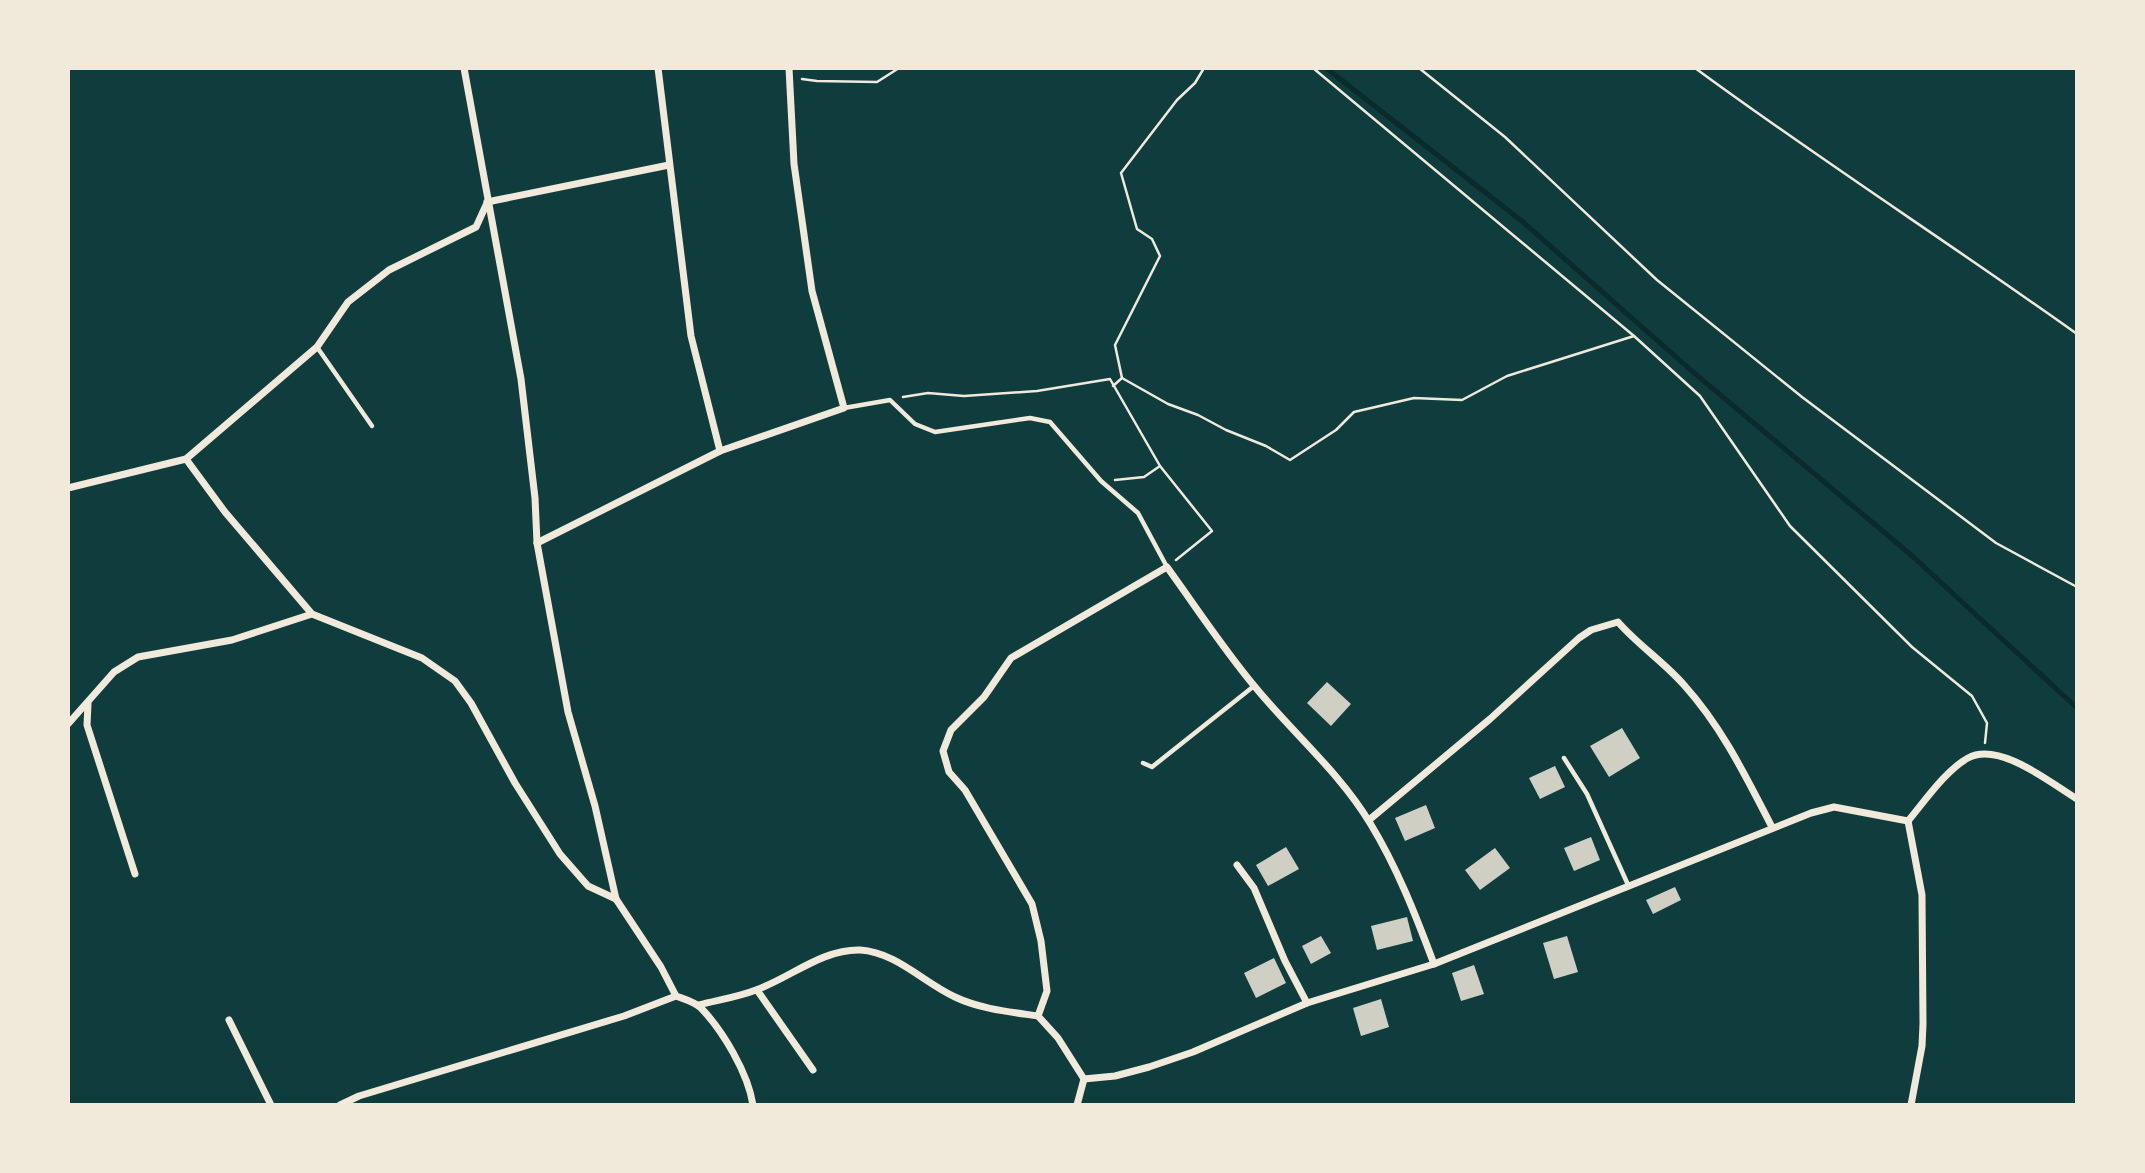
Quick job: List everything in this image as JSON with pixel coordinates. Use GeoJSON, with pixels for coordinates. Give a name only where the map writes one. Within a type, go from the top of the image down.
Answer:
{"type":"FeatureCollection","features":[{"type":"Feature","properties":{"kind":"street"},"geometry":{"type":"LineString","coordinates":[[464,68],[521,379],[535,498],[537,543],[568,712],[595,806],[616,899],[661,967],[676,996],[699,1005],[731,1049],[751,1091],[753,1105]]}},
{"type":"Feature","properties":{"kind":"street"},"geometry":{"type":"LineString","coordinates":[[658,68],[691,336],[720,451]]}},
{"type":"Feature","properties":{"kind":"street"},"geometry":{"type":"LineString","coordinates":[[537,543],[720,451],[844,408],[812,291],[794,164],[789,72]]}},
{"type":"Feature","properties":{"kind":"street"},"geometry":{"type":"LineString","coordinates":[[487,202],[669,165]]}},
{"type":"Feature","properties":{"kind":"street"},"geometry":{"type":"LineString","coordinates":[[68,488],[186,459],[317,347],[348,302],[389,270],[476,227],[487,202]]}},
{"type":"Feature","properties":{"kind":"street"},"geometry":{"type":"LineString","coordinates":[[186,459],[225,512],[312,614],[422,659],[455,681],[471,703],[515,783],[560,854],[588,886],[616,899]]}},
{"type":"Feature","properties":{"kind":"street"},"geometry":{"type":"LineString","coordinates":[[1038,1016],[1047,991],[1041,941],[1032,904],[965,790],[949,772],[943,751],[951,730],[984,697],[1011,658],[1167,567],[1254,686],[1339,781],[1369,820],[1393,865],[1434,964]]}},
{"type":"Feature","properties":{"kind":"street"},"geometry":{"type":"LineString","coordinates":[[68,724],[114,672],[138,657],[232,640],[312,614]]}},
{"type":"Feature","properties":{"kind":"street"},"geometry":{"type":"LineString","coordinates":[[1369,820],[1490,719],[1579,638],[1591,630],[1618,622],[1652,652],[1708,714],[1740,765],[1772,827]]}},
{"type":"Feature","properties":{"kind":"street"},"geometry":{"type":"LineString","coordinates":[[88,703],[88,725],[135,874]]}},
{"type":"Feature","properties":{"kind":"street"},"geometry":{"type":"LineString","coordinates":[[1908,821],[1956,768],[1968,758],[1984,753],[2003,755],[2077,799]]}},
{"type":"Feature","properties":{"kind":"street"},"geometry":{"type":"LineString","coordinates":[[1084,1079],[1115,1076],[1171,1059],[1307,1003],[1434,964],[1811,813],[1834,807],[1908,821]]}},
{"type":"Feature","properties":{"kind":"street"},"geometry":{"type":"LineString","coordinates":[[1908,821],[1922,895],[1922,1046],[1911,1105]]}},
{"type":"Feature","properties":{"kind":"street"},"geometry":{"type":"LineString","coordinates":[[1237,865],[1254,888],[1285,961],[1307,1003]]}},
{"type":"Feature","properties":{"kind":"street"},"geometry":{"type":"LineString","coordinates":[[699,1005],[757,990],[828,956],[862,950],[898,963],[956,998],[1005,1011],[1038,1016],[1058,1038],[1084,1079],[1077,1105]]}},
{"type":"Feature","properties":{"kind":"street"},"geometry":{"type":"LineString","coordinates":[[757,990],[813,1070]]}},
{"type":"Feature","properties":{"kind":"street"},"geometry":{"type":"LineString","coordinates":[[341,1105],[359,1096],[624,1016],[676,996]]}},
{"type":"Feature","properties":{"kind":"street"},"geometry":{"type":"LineString","coordinates":[[229,1020],[271,1105]]}},
{"type":"Feature","properties":{"kind":"lane"},"geometry":{"type":"LineString","coordinates":[[317,347],[372,426]]}},
{"type":"Feature","properties":{"kind":"lane"},"geometry":{"type":"LineString","coordinates":[[844,408],[890,400],[915,424],[935,432],[1030,418],[1050,422],[1101,481],[1138,513],[1167,567]]}},
{"type":"Feature","properties":{"kind":"lane"},"geometry":{"type":"LineString","coordinates":[[1143,763],[1152,767],[1254,686]]}},
{"type":"Feature","properties":{"kind":"lane"},"geometry":{"type":"LineString","coordinates":[[1564,758],[1587,794],[1630,887]]}},
{"type":"Feature","properties":{"kind":"path"},"geometry":{"type":"LineString","coordinates":[[789,72],[817,81],[877,82],[899,68]]}},
{"type":"Feature","properties":{"kind":"path"},"geometry":{"type":"LineString","coordinates":[[1205,68],[1121,173],[1137,229],[1153,239],[1160,256],[1115,345],[1122,378],[1168,404],[1198,415],[1290,460],[1336,430],[1354,412],[1414,398],[1462,400],[1507,376],[1634,336]]}},
{"type":"Feature","properties":{"kind":"path"},"geometry":{"type":"LineString","coordinates":[[1313,68],[1634,336],[1700,396],[1790,527],[1912,646],[1972,696],[1987,723],[1984,753]]}},
{"type":"Feature","properties":{"kind":"path"},"geometry":{"type":"LineString","coordinates":[[1419,68],[1505,137],[1657,280],[1802,397],[1996,544],[2077,587]]}},
{"type":"Feature","properties":{"kind":"path"},"geometry":{"type":"LineString","coordinates":[[1695,68],[1792,140],[2077,334]]}},
{"type":"Feature","properties":{"kind":"path"},"geometry":{"type":"LineString","coordinates":[[1113,386],[1122,378]]}},
{"type":"Feature","properties":{"kind":"path"},"geometry":{"type":"LineString","coordinates":[[1160,466],[1212,531],[1167,567]]}},
{"type":"Feature","properties":{"kind":"building"},"geometry":{"type":"Polygon","coordinates":[[[1327,682],[1351,704],[1331,726],[1307,703],[1327,682]]]}},
{"type":"Feature","properties":{"kind":"building"},"geometry":{"type":"Polygon","coordinates":[[[1622,728],[1640,758],[1609,777],[1590,746],[1622,728]]]}},
{"type":"Feature","properties":{"kind":"building"},"geometry":{"type":"Polygon","coordinates":[[[1555,766],[1565,787],[1540,799],[1529,778],[1555,766]]]}},
{"type":"Feature","properties":{"kind":"building"},"geometry":{"type":"Polygon","coordinates":[[[1426,805],[1435,828],[1405,841],[1395,818],[1426,805]]]}},
{"type":"Feature","properties":{"kind":"building"},"geometry":{"type":"Polygon","coordinates":[[[1591,837],[1600,860],[1574,871],[1564,848],[1591,837]]]}},
{"type":"Feature","properties":{"kind":"building"},"geometry":{"type":"Polygon","coordinates":[[[1286,847],[1299,869],[1268,886],[1256,865],[1286,847]]]}},
{"type":"Feature","properties":{"kind":"building"},"geometry":{"type":"Polygon","coordinates":[[[1495,848],[1510,868],[1480,890],[1465,870],[1495,848]]]}},
{"type":"Feature","properties":{"kind":"building"},"geometry":{"type":"Polygon","coordinates":[[[1675,887],[1681,900],[1653,914],[1646,900],[1675,887]]]}},
{"type":"Feature","properties":{"kind":"building"},"geometry":{"type":"Polygon","coordinates":[[[1407,917],[1413,941],[1377,950],[1371,926],[1407,917]]]}},
{"type":"Feature","properties":{"kind":"building"},"geometry":{"type":"Polygon","coordinates":[[[1321,936],[1331,953],[1311,964],[1302,946],[1321,936]]]}},
{"type":"Feature","properties":{"kind":"building"},"geometry":{"type":"Polygon","coordinates":[[[1567,936],[1578,972],[1554,979],[1543,943],[1567,936]]]}},
{"type":"Feature","properties":{"kind":"building"},"geometry":{"type":"Polygon","coordinates":[[[1274,958],[1286,983],[1256,998],[1244,973],[1274,958]]]}},
{"type":"Feature","properties":{"kind":"building"},"geometry":{"type":"Polygon","coordinates":[[[1474,965],[1484,994],[1461,1001],[1452,973],[1474,965]]]}},
{"type":"Feature","properties":{"kind":"building"},"geometry":{"type":"Polygon","coordinates":[[[1381,999],[1389,1027],[1361,1036],[1353,1008],[1381,999]]]}},
{"type":"Feature","properties":{"kind":"waterway"},"geometry":{"type":"LineString","coordinates":[[1326,68],[1523,222],[1693,372],[1910,554],[2077,708]]}}]}
